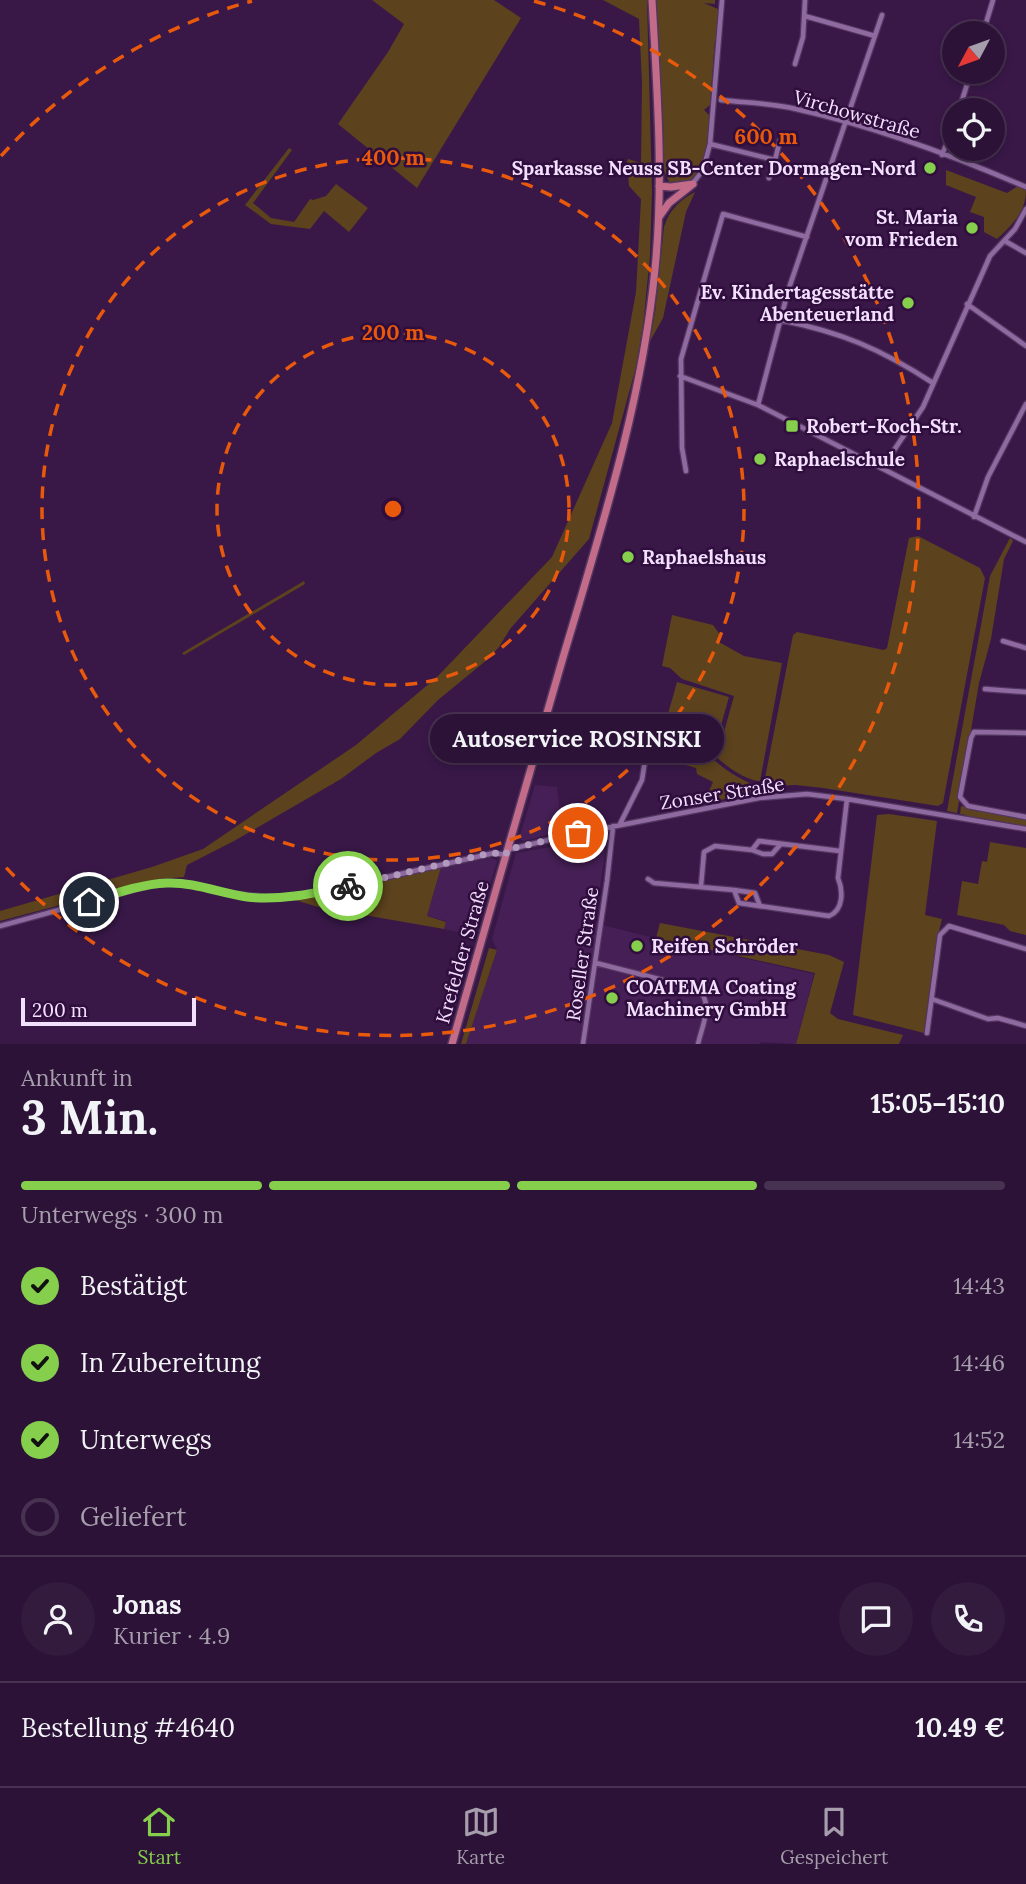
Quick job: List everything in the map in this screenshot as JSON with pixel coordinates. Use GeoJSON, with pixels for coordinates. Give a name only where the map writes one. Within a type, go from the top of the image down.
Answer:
{"type":"FeatureCollection","features":[{"type":"Feature","properties":{"kind":"main road","name":"Krefelder Straße"},"geometry":{"type":"LineString","coordinates":[[452,1044],[524,788],[594,554],[631,413],[647,332],[659,217],[652,0]]}},
{"type":"Feature","properties":{"kind":"main road"},"geometry":{"type":"LineString","coordinates":[[659,190],[693,184]]}},
{"type":"Feature","properties":{"kind":"main road"},"geometry":{"type":"LineString","coordinates":[[659,217],[693,184]]}},
{"type":"Feature","properties":{"kind":"main road"},"geometry":{"type":"LineString","coordinates":[[659,190],[679,195]]}},
{"type":"Feature","properties":{"kind":"street"},"geometry":{"type":"LineString","coordinates":[[693,184],[703,170],[710,144],[722,0]]}},
{"type":"Feature","properties":{"kind":"street"},"geometry":{"type":"LineString","coordinates":[[795,64],[803,37],[805,0]]}},
{"type":"Feature","properties":{"kind":"street"},"geometry":{"type":"LineString","coordinates":[[987,21],[993,0]]}},
{"type":"Feature","properties":{"kind":"street"},"geometry":{"type":"LineString","coordinates":[[758,405],[780,320],[882,15]]}},
{"type":"Feature","properties":{"kind":"street"},"geometry":{"type":"LineString","coordinates":[[805,16],[875,37]]}},
{"type":"Feature","properties":{"kind":"street","name":"Virchowstraße"},"geometry":{"type":"LineString","coordinates":[[721,100],[795,108],[847,122],[942,155]]}},
{"type":"Feature","properties":{"kind":"street"},"geometry":{"type":"LineString","coordinates":[[769,178],[780,140]]}},
{"type":"Feature","properties":{"kind":"street"},"geometry":{"type":"LineString","coordinates":[[710,144],[775,160]]}},
{"type":"Feature","properties":{"kind":"street","name":"Virchowstraße"},"geometry":{"type":"LineString","coordinates":[[958,161],[1026,187]]}},
{"type":"Feature","properties":{"kind":"street"},"geometry":{"type":"LineString","coordinates":[[882,468],[912,426],[990,256],[1005,241],[1026,209]]}},
{"type":"Feature","properties":{"kind":"street"},"geometry":{"type":"LineString","coordinates":[[686,471],[682,448],[681,359],[723,214],[807,237]]}},
{"type":"Feature","properties":{"kind":"street"},"geometry":{"type":"LineString","coordinates":[[1005,241],[1026,253]]}},
{"type":"Feature","properties":{"kind":"street"},"geometry":{"type":"LineString","coordinates":[[967,304],[1026,346]]}},
{"type":"Feature","properties":{"kind":"street"},"geometry":{"type":"LineString","coordinates":[[780,320],[843,335],[876,349],[933,383]]}},
{"type":"Feature","properties":{"kind":"street"},"geometry":{"type":"LineString","coordinates":[[680,376],[758,405],[1026,542]]}},
{"type":"Feature","properties":{"kind":"street"},"geometry":{"type":"LineString","coordinates":[[974,517],[988,477],[1026,404]]}},
{"type":"Feature","properties":{"kind":"street"},"geometry":{"type":"LineString","coordinates":[[1003,641],[1026,648]]}},
{"type":"Feature","properties":{"kind":"street"},"geometry":{"type":"LineString","coordinates":[[985,689],[1026,692]]}},
{"type":"Feature","properties":{"kind":"street"},"geometry":{"type":"LineString","coordinates":[[1026,733],[974,732],[960,797],[968,806],[1026,817]]}},
{"type":"Feature","properties":{"kind":"street","name":"Roseller Straße"},"geometry":{"type":"LineString","coordinates":[[583,1044],[616,825],[642,780],[648,741]]}},
{"type":"Feature","properties":{"kind":"street","name":"Zonser Straße"},"geometry":{"type":"LineString","coordinates":[[0,926],[154,884],[183,883],[233,894],[279,898],[334,889],[616,825],[759,797],[807,794],[1026,830]]}},
{"type":"Feature","properties":{"kind":"street"},"geometry":{"type":"LineString","coordinates":[[734,890],[739,903],[830,916],[835,914],[839,908],[842,886],[838,878],[847,799]]}},
{"type":"Feature","properties":{"kind":"street"},"geometry":{"type":"LineString","coordinates":[[752,850],[759,841],[840,851]]}},
{"type":"Feature","properties":{"kind":"street"},"geometry":{"type":"LineString","coordinates":[[701,886],[704,852],[709,848],[715,846],[772,854],[780,844]]}},
{"type":"Feature","properties":{"kind":"street"},"geometry":{"type":"LineString","coordinates":[[648,879],[654,883],[755,893],[760,906]]}},
{"type":"Feature","properties":{"kind":"street"},"geometry":{"type":"LineString","coordinates":[[927,1033],[940,935],[949,926],[1026,949]]}},
{"type":"Feature","properties":{"kind":"street"},"geometry":{"type":"LineString","coordinates":[[596,963],[698,989],[706,998],[707,1005],[698,1044]]}},
{"type":"Feature","properties":{"kind":"street"},"geometry":{"type":"LineString","coordinates":[[932,999],[988,1019],[998,1018],[1026,1026]]}},
{"type":"Feature","properties":{"kind":"shaded area"},"geometry":{"type":"Polygon","coordinates":[[[372,0],[494,0],[521,18],[417,188],[338,124],[404,24],[372,0]]]}},
{"type":"Feature","properties":{"kind":"shaded area"},"geometry":{"type":"Polygon","coordinates":[[[603,0],[647,0],[652,191],[650,256],[636,367],[589,539],[510,629],[488,659],[438,700],[400,739],[341,779],[187,865],[184,877],[158,879],[0,921],[0,911],[152,867],[203,849],[356,745],[437,677],[552,557],[612,423],[636,292],[641,199],[629,186],[627,161],[628,159],[641,163],[639,19],[603,0]]]}},
{"type":"Feature","properties":{"kind":"shaded area"},"geometry":{"type":"Polygon","coordinates":[[[656,0],[715,0],[715,4],[704,3],[718,9],[718,41],[715,40],[710,105],[704,110],[710,116],[706,153],[695,178],[683,183],[670,184],[664,171],[656,0]]]}},
{"type":"Feature","properties":{"kind":"shaded area"},"geometry":{"type":"Polygon","coordinates":[[[289,148],[292,150],[253,203],[271,218],[294,222],[310,199],[326,196],[336,184],[368,208],[349,232],[324,211],[310,229],[271,224],[245,205],[289,148]]]}},
{"type":"Feature","properties":{"kind":"shaded area"},"geometry":{"type":"Polygon","coordinates":[[[946,170],[1007,193],[1018,186],[1026,190],[1021,211],[997,239],[984,232],[984,217],[970,212],[976,197],[946,185],[946,170]]]}},
{"type":"Feature","properties":{"kind":"shaded area"},"geometry":{"type":"Polygon","coordinates":[[[695,192],[686,212],[663,318],[649,343],[664,227],[676,206],[695,192]]]}},
{"type":"Feature","properties":{"kind":"shaded area"},"geometry":{"type":"Polygon","coordinates":[[[918,536],[980,568],[985,578],[943,803],[938,806],[796,785],[767,786],[764,783],[793,635],[797,632],[884,650],[887,648],[909,538],[918,536]]]}},
{"type":"Feature","properties":{"kind":"shaded area"},"geometry":{"type":"Polygon","coordinates":[[[1010,538],[1013,541],[1004,559],[957,813],[947,811],[990,576],[1010,538]]]}},
{"type":"Feature","properties":{"kind":"shaded area"},"geometry":{"type":"Polygon","coordinates":[[[304,581],[305,584],[184,655],[182,653],[304,581]]]}},
{"type":"Feature","properties":{"kind":"shaded area"},"geometry":{"type":"Polygon","coordinates":[[[672,615],[713,625],[721,636],[719,642],[744,656],[782,663],[760,781],[731,769],[711,752],[698,733],[696,725],[724,732],[734,696],[682,679],[670,668],[662,666],[672,615]]]}},
{"type":"Feature","properties":{"kind":"shaded area"},"geometry":{"type":"Polygon","coordinates":[[[677,682],[729,697],[720,729],[668,714],[677,682]]]}},
{"type":"Feature","properties":{"kind":"shaded area"},"geometry":{"type":"Polygon","coordinates":[[[696,739],[724,768],[760,787],[756,793],[704,803],[713,782],[697,774],[696,768],[679,763],[689,740],[696,739]]]}},
{"type":"Feature","properties":{"kind":"shaded area"},"geometry":{"type":"Polygon","coordinates":[[[535,785],[557,787],[562,831],[524,841],[519,839],[535,785]]]}},
{"type":"Feature","properties":{"kind":"shaded area"},"geometry":{"type":"Polygon","coordinates":[[[961,806],[1026,819],[1026,827],[966,817],[960,814],[961,806]]]}},
{"type":"Feature","properties":{"kind":"shaded area"},"geometry":{"type":"Polygon","coordinates":[[[889,814],[937,821],[925,915],[942,919],[924,1033],[853,1015],[877,815],[889,814]]]}},
{"type":"Feature","properties":{"kind":"shaded area"},"geometry":{"type":"Polygon","coordinates":[[[607,837],[595,923],[814,974],[796,1044],[466,1044],[497,950],[492,939],[516,853],[607,837]]]}},
{"type":"Feature","properties":{"kind":"shaded area"},"geometry":{"type":"Polygon","coordinates":[[[990,842],[1026,848],[1026,935],[1010,931],[1004,925],[957,915],[962,881],[978,884],[982,861],[987,862],[990,842]]]}},
{"type":"Feature","properties":{"kind":"shaded area"},"geometry":{"type":"Polygon","coordinates":[[[492,858],[497,861],[476,932],[472,935],[444,929],[446,921],[427,916],[441,867],[492,858]]]}},
{"type":"Feature","properties":{"kind":"shaded area"},"geometry":{"type":"Polygon","coordinates":[[[441,867],[427,916],[446,922],[444,929],[318,907],[292,899],[357,888],[441,867]]]}},
{"type":"Feature","properties":{"kind":"shaded area"},"geometry":{"type":"Polygon","coordinates":[[[660,923],[829,955],[844,962],[830,1013],[838,1019],[903,1035],[899,1044],[796,1044],[815,973],[656,938],[660,923]]]}},
{"type":"Feature","properties":{"kind":"shaded area"},"geometry":{"type":"Polygon","coordinates":[[[489,948],[497,950],[466,1044],[461,1044],[489,948]]]}},
{"type":"Feature","properties":{"kind":"way so far"},"geometry":{"type":"LineString","coordinates":[[348,886],[482,855],[506,855],[507,850],[578,833]]}},
{"type":"Feature","properties":{"kind":"place","name":"Sparkasse Neuss SB-Center Dormagen-Nord"},"geometry":{"type":"Point","coordinates":[930,168]}},
{"type":"Feature","properties":{"kind":"place","name":"St. Maria vom Frieden"},"geometry":{"type":"Point","coordinates":[972,228]}},
{"type":"Feature","properties":{"kind":"place","name":"Ev. Kindertagesstätte Abenteuerland"},"geometry":{"type":"Point","coordinates":[908,303]}},
{"type":"Feature","properties":{"kind":"place","name":"Robert-Koch-Str."},"geometry":{"type":"Point","coordinates":[792,426]}},
{"type":"Feature","properties":{"kind":"place","name":"Raphaelschule"},"geometry":{"type":"Point","coordinates":[760,459]}},
{"type":"Feature","properties":{"kind":"place","name":"Raphaelshaus"},"geometry":{"type":"Point","coordinates":[628,557]}},
{"type":"Feature","properties":{"kind":"place","name":"Autoservice ROSINSKI"},"geometry":{"type":"Point","coordinates":[578,833]}},
{"type":"Feature","properties":{"kind":"place","name":"Reifen Schröder"},"geometry":{"type":"Point","coordinates":[637,946]}},
{"type":"Feature","properties":{"kind":"place","name":"COATEMA Coating Machinery GmbH"},"geometry":{"type":"Point","coordinates":[612,998]}},
{"type":"Feature","properties":{"kind":"route"},"geometry":{"type":"LineString","coordinates":[[89,902],[132,889],[167,883],[183,883],[266,898],[298,896],[348,886]]}}]}
